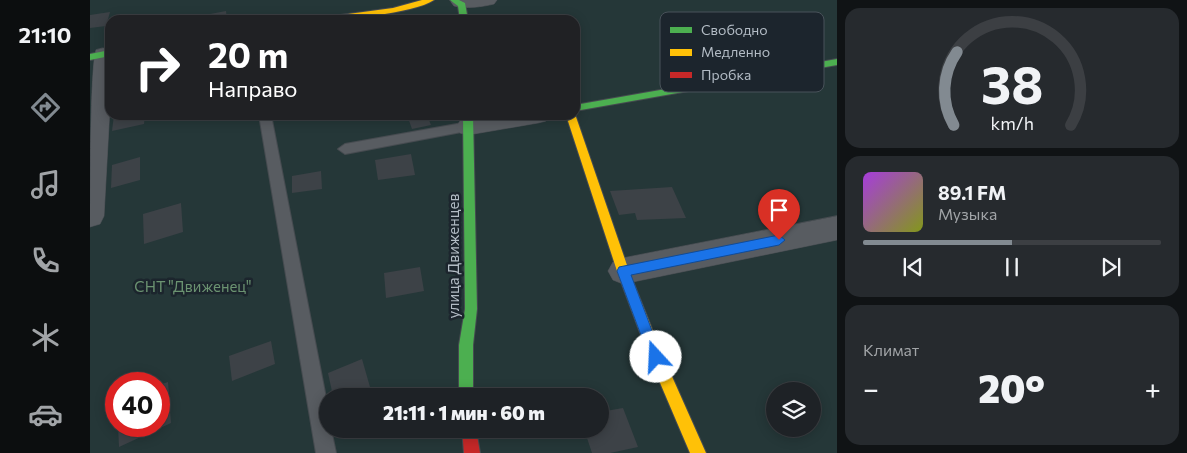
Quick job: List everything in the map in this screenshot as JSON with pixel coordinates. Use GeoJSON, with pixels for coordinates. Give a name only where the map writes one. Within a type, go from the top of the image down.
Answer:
{"type":"FeatureCollection","features":[{"type":"Feature","properties":{"kind":"street"},"geometry":{"type":"LineString","coordinates":[[356,15],[394,10],[430,0]]}},
{"type":"Feature","properties":{"kind":"street"},"geometry":{"type":"LineString","coordinates":[[457,1],[488,0]]}},
{"type":"Feature","properties":{"kind":"street"},"geometry":{"type":"LineString","coordinates":[[457,1],[463,10],[464,15]]}},
{"type":"Feature","properties":{"kind":"street"},"geometry":{"type":"LineString","coordinates":[[90,216],[101,55]]}},
{"type":"Feature","properties":{"kind":"street"},"geometry":{"type":"LineString","coordinates":[[824,64],[837,62]]}},
{"type":"Feature","properties":{"kind":"street"},"geometry":{"type":"LineString","coordinates":[[580,107],[666,92]]}},
{"type":"Feature","properties":{"kind":"street"},"geometry":{"type":"LineString","coordinates":[[573,120],[623,271],[656,357],[698,453]]}},
{"type":"Feature","properties":{"kind":"street","name":"улица Движенцев"},"geometry":{"type":"LineString","coordinates":[[466,388],[466,345],[471,300],[468,121]]}},
{"type":"Feature","properties":{"kind":"street"},"geometry":{"type":"LineString","coordinates":[[623,271],[837,228]]}},
{"type":"Feature","properties":{"kind":"street"},"geometry":{"type":"LineString","coordinates":[[470,438],[472,453]]}},
{"type":"Feature","properties":{"kind":"lane"},"geometry":{"type":"LineString","coordinates":[[266,120],[326,453]]}},
{"type":"Feature","properties":{"kind":"lane"},"geometry":{"type":"LineString","coordinates":[[345,149],[468,121]]}},
{"type":"Feature","properties":{"kind":"green space","name":"СНТ \"Движенец\""},"geometry":{"type":"Polygon","coordinates":[[[90,0],[837,0],[837,453],[90,453],[90,0]]]}},
{"type":"Feature","properties":{"kind":"building"},"geometry":{"type":"Polygon","coordinates":[[[226,11],[226,15],[205,15],[226,11]]]}},
{"type":"Feature","properties":{"kind":"building"},"geometry":{"type":"Polygon","coordinates":[[[110,12],[109,15],[105,15],[105,26],[90,28],[90,15],[110,12]]]}},
{"type":"Feature","properties":{"kind":"building"},"geometry":{"type":"Polygon","coordinates":[[[113,120],[144,120],[144,124],[112,131],[113,120]]]}},
{"type":"Feature","properties":{"kind":"building"},"geometry":{"type":"Polygon","coordinates":[[[409,120],[429,120],[431,125],[412,129],[409,120]]]}},
{"type":"Feature","properties":{"kind":"building"},"geometry":{"type":"Polygon","coordinates":[[[411,154],[415,175],[378,180],[375,160],[411,154]]]}},
{"type":"Feature","properties":{"kind":"building"},"geometry":{"type":"Polygon","coordinates":[[[140,157],[140,180],[111,188],[112,165],[140,157]]]}},
{"type":"Feature","properties":{"kind":"building"},"geometry":{"type":"Polygon","coordinates":[[[321,171],[322,189],[292,193],[292,176],[321,171]]]}},
{"type":"Feature","properties":{"kind":"building"},"geometry":{"type":"Polygon","coordinates":[[[672,187],[686,218],[637,220],[635,213],[619,215],[610,191],[672,187]]]}},
{"type":"Feature","properties":{"kind":"building"},"geometry":{"type":"Polygon","coordinates":[[[181,203],[183,232],[144,244],[143,214],[181,203]]]}},
{"type":"Feature","properties":{"kind":"building"},"geometry":{"type":"Polygon","coordinates":[[[420,267],[424,291],[386,298],[384,273],[420,267]]]}},
{"type":"Feature","properties":{"kind":"building"},"geometry":{"type":"Polygon","coordinates":[[[271,341],[275,364],[232,381],[229,356],[271,341]]]}},
{"type":"Feature","properties":{"kind":"building"},"geometry":{"type":"Polygon","coordinates":[[[362,359],[370,387],[331,388],[328,373],[362,359]]]}},
{"type":"Feature","properties":{"kind":"building"},"geometry":{"type":"Polygon","coordinates":[[[623,408],[638,447],[610,453],[592,453],[587,438],[609,438],[609,410],[623,408]]]}},
{"type":"Feature","properties":{"kind":"building"},"geometry":{"type":"Polygon","coordinates":[[[119,437],[141,437],[119,447],[119,437]]]}},
{"type":"Feature","properties":{"kind":"traffic: fast"},"geometry":{"type":"LineString","coordinates":[[454,0],[462,5],[463,15]]}},
{"type":"Feature","properties":{"kind":"traffic: fast"},"geometry":{"type":"LineString","coordinates":[[90,57],[105,54]]}},
{"type":"Feature","properties":{"kind":"traffic: fast"},"geometry":{"type":"LineString","coordinates":[[824,64],[837,62]]}},
{"type":"Feature","properties":{"kind":"traffic: fast"},"geometry":{"type":"LineString","coordinates":[[580,107],[666,92]]}},
{"type":"Feature","properties":{"kind":"traffic: fast"},"geometry":{"type":"LineString","coordinates":[[466,388],[466,345],[471,309],[468,120]]}},
{"type":"Feature","properties":{"kind":"traffic: slow"},"geometry":{"type":"LineString","coordinates":[[356,15],[394,10],[430,0]]}},
{"type":"Feature","properties":{"kind":"traffic: slow"},"geometry":{"type":"LineString","coordinates":[[573,120],[623,271],[656,357],[698,453]]}},
{"type":"Feature","properties":{"kind":"traffic: jam"},"geometry":{"type":"LineString","coordinates":[[470,438],[472,453]]}},
{"type":"Feature","properties":{"kind":"route"},"geometry":{"type":"LineString","coordinates":[[656,357],[623,271],[779,240]]}}]}
